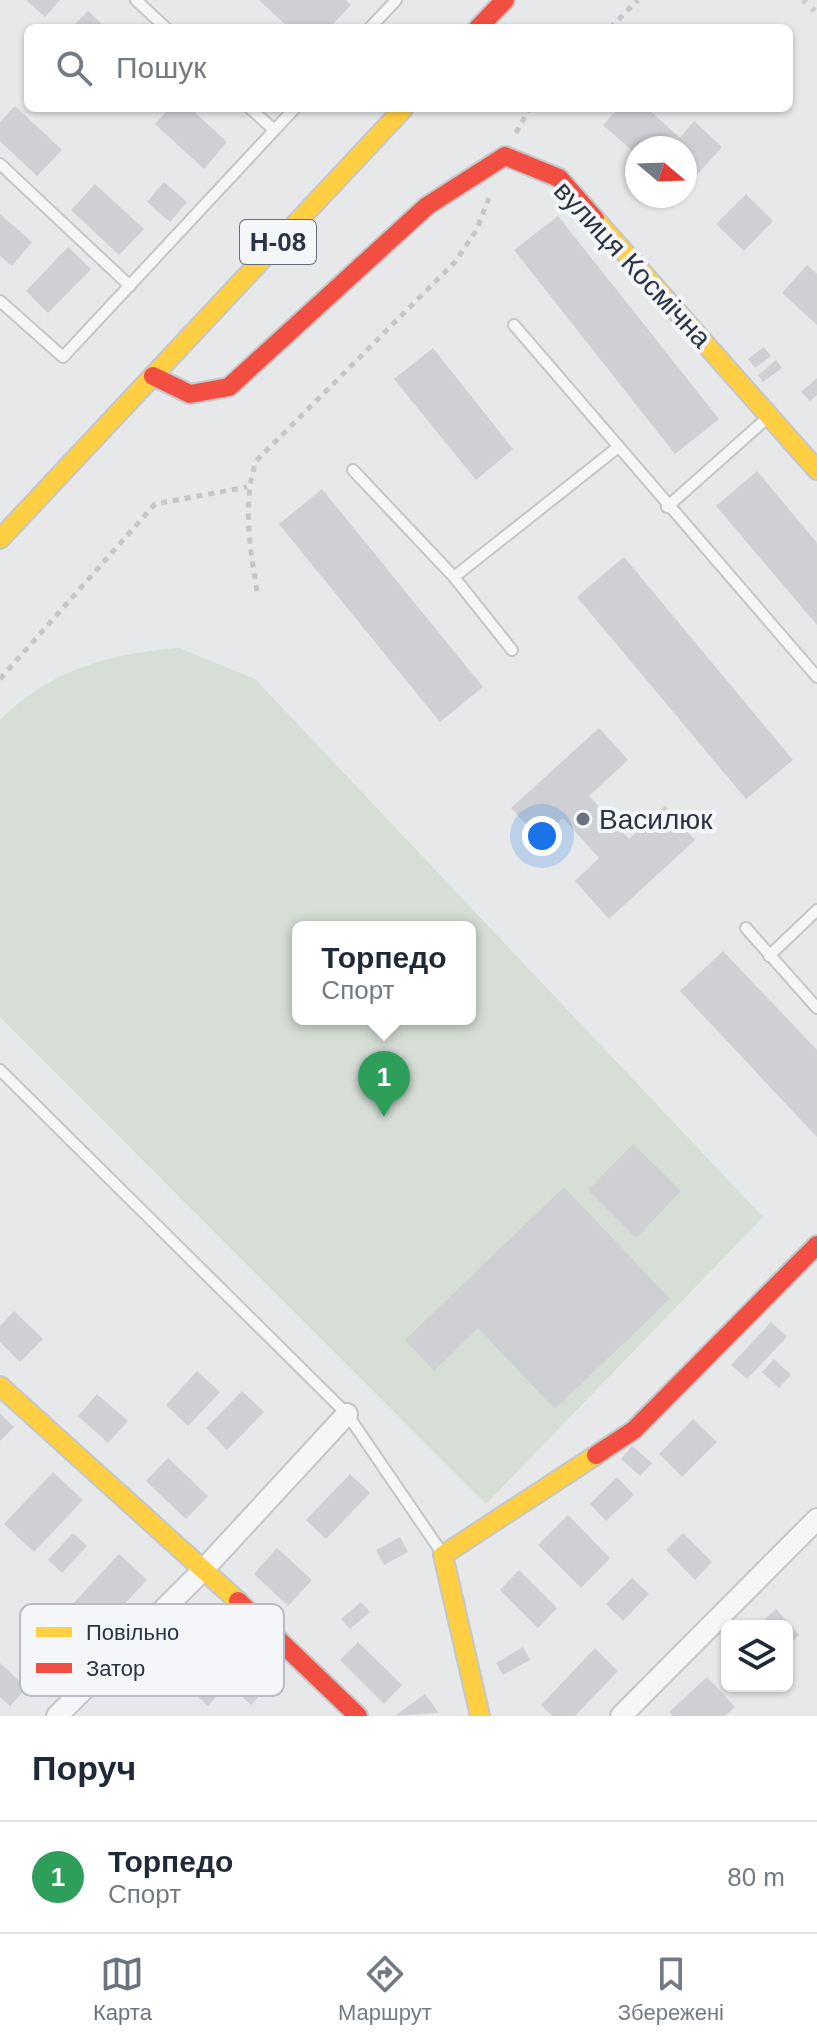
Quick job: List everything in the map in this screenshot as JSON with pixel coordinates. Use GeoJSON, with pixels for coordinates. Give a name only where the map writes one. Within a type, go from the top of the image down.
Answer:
{"type":"FeatureCollection","features":[{"type":"Feature","properties":{"kind":"street"},"geometry":{"type":"LineString","coordinates":[[482,24],[505,0]]}},
{"type":"Feature","properties":{"kind":"street","name":"Н-08"},"geometry":{"type":"LineString","coordinates":[[0,539],[400,112]]}},
{"type":"Feature","properties":{"kind":"street"},"geometry":{"type":"LineString","coordinates":[[153,376],[190,394],[229,387],[427,206],[505,156]]}},
{"type":"Feature","properties":{"kind":"street","name":"вулиця Космічна"},"geometry":{"type":"LineString","coordinates":[[505,156],[559,178],[817,470]]}},
{"type":"Feature","properties":{"kind":"street"},"geometry":{"type":"LineString","coordinates":[[480,1716],[443,1555],[634,1430],[817,1245]]}},
{"type":"Feature","properties":{"kind":"street"},"geometry":{"type":"LineString","coordinates":[[0,1386],[241,1604]]}},
{"type":"Feature","properties":{"kind":"street"},"geometry":{"type":"LineString","coordinates":[[169,1604],[347,1414]]}},
{"type":"Feature","properties":{"kind":"street"},"geometry":{"type":"LineString","coordinates":[[621,1716],[817,1519]]}},
{"type":"Feature","properties":{"kind":"street"},"geometry":{"type":"LineString","coordinates":[[284,1645],[358,1716]]}},
{"type":"Feature","properties":{"kind":"street"},"geometry":{"type":"LineString","coordinates":[[57,1716],[77,1696]]}},
{"type":"Feature","properties":{"kind":"lane"},"geometry":{"type":"LineString","coordinates":[[136,0],[162,24]]}},
{"type":"Feature","properties":{"kind":"lane"},"geometry":{"type":"LineString","coordinates":[[374,24],[396,0]]}},
{"type":"Feature","properties":{"kind":"lane"},"geometry":{"type":"LineString","coordinates":[[254,112],[274,130]]}},
{"type":"Feature","properties":{"kind":"lane"},"geometry":{"type":"LineString","coordinates":[[0,301],[63,357],[291,112]]}},
{"type":"Feature","properties":{"kind":"lane"},"geometry":{"type":"LineString","coordinates":[[0,164],[130,286]]}},
{"type":"Feature","properties":{"kind":"lane"},"geometry":{"type":"LineString","coordinates":[[514,325],[667,507],[817,677]]}},
{"type":"Feature","properties":{"kind":"lane"},"geometry":{"type":"LineString","coordinates":[[667,507],[771,415]]}},
{"type":"Feature","properties":{"kind":"lane"},"geometry":{"type":"LineString","coordinates":[[454,577],[617,448]]}},
{"type":"Feature","properties":{"kind":"lane"},"geometry":{"type":"LineString","coordinates":[[353,470],[454,577],[512,650]]}},
{"type":"Feature","properties":{"kind":"lane"},"geometry":{"type":"LineString","coordinates":[[769,956],[817,910]]}},
{"type":"Feature","properties":{"kind":"lane"},"geometry":{"type":"LineString","coordinates":[[746,928],[817,1008]]}},
{"type":"Feature","properties":{"kind":"lane"},"geometry":{"type":"LineString","coordinates":[[0,1070],[347,1414],[443,1555]]}},
{"type":"Feature","properties":{"kind":"path"},"geometry":{"type":"LineString","coordinates":[[614,24],[638,0]]}},
{"type":"Feature","properties":{"kind":"path"},"geometry":{"type":"LineString","coordinates":[[505,156],[528,112]]}},
{"type":"Feature","properties":{"kind":"path"},"geometry":{"type":"LineString","coordinates":[[257,591],[250,548],[247,487],[256,461],[455,262],[476,231],[490,193]]}},
{"type":"Feature","properties":{"kind":"path"},"geometry":{"type":"LineString","coordinates":[[0,679],[155,504],[247,487]]}},
{"type":"Feature","properties":{"kind":"shaded area"},"geometry":{"type":"Polygon","coordinates":[[[179,648],[255,679],[763,1217],[486,1504],[0,1017],[0,720],[39,688],[60,677],[82,667],[129,654],[179,648]]]}},
{"type":"Feature","properties":{"kind":"building"},"geometry":{"type":"Polygon","coordinates":[[[26,0],[60,0],[45,17],[26,0]]]}},
{"type":"Feature","properties":{"kind":"building"},"geometry":{"type":"Polygon","coordinates":[[[259,0],[346,0],[351,5],[333,24],[285,24],[259,0]]]}},
{"type":"Feature","properties":{"kind":"building"},"geometry":{"type":"Polygon","coordinates":[[[88,11],[102,24],[75,24],[88,11]]]}},
{"type":"Feature","properties":{"kind":"building"},"geometry":{"type":"Polygon","coordinates":[[[15,106],[62,150],[37,176],[0,141],[0,122],[15,106]]]}},
{"type":"Feature","properties":{"kind":"building"},"geometry":{"type":"Polygon","coordinates":[[[166,112],[194,112],[227,142],[204,169],[155,124],[166,112]]]}},
{"type":"Feature","properties":{"kind":"building"},"geometry":{"type":"Polygon","coordinates":[[[615,112],[651,112],[678,136],[625,136],[625,144],[603,125],[615,112]]]}},
{"type":"Feature","properties":{"kind":"building"},"geometry":{"type":"Polygon","coordinates":[[[694,121],[722,147],[697,175],[697,136],[682,136],[694,121]]]}},
{"type":"Feature","properties":{"kind":"building"},"geometry":{"type":"Polygon","coordinates":[[[164,182],[187,202],[170,222],[147,202],[164,182]]]}},
{"type":"Feature","properties":{"kind":"building"},"geometry":{"type":"Polygon","coordinates":[[[95,184],[144,229],[119,255],[71,210],[95,184]]]}},
{"type":"Feature","properties":{"kind":"building"},"geometry":{"type":"Polygon","coordinates":[[[746,194],[773,221],[744,251],[716,224],[746,194]]]}},
{"type":"Feature","properties":{"kind":"building"},"geometry":{"type":"Polygon","coordinates":[[[0,214],[32,242],[12,266],[0,256],[0,214]]]}},
{"type":"Feature","properties":{"kind":"building"},"geometry":{"type":"Polygon","coordinates":[[[558,216],[719,419],[675,454],[514,250],[558,216]]]}},
{"type":"Feature","properties":{"kind":"building"},"geometry":{"type":"Polygon","coordinates":[[[68,247],[91,269],[48,313],[26,291],[68,247]]]}},
{"type":"Feature","properties":{"kind":"building"},"geometry":{"type":"Polygon","coordinates":[[[807,265],[817,274],[817,325],[782,293],[807,265]]]}},
{"type":"Feature","properties":{"kind":"building"},"geometry":{"type":"Polygon","coordinates":[[[764,347],[771,356],[755,368],[748,359],[764,347]]]}},
{"type":"Feature","properties":{"kind":"building"},"geometry":{"type":"Polygon","coordinates":[[[433,348],[513,449],[476,480],[394,379],[433,348]]]}},
{"type":"Feature","properties":{"kind":"building"},"geometry":{"type":"Polygon","coordinates":[[[776,360],[782,368],[763,382],[758,375],[776,360]]]}},
{"type":"Feature","properties":{"kind":"building"},"geometry":{"type":"Polygon","coordinates":[[[817,378],[817,395],[810,401],[801,392],[817,378]]]}},
{"type":"Feature","properties":{"kind":"building"},"geometry":{"type":"Polygon","coordinates":[[[757,471],[817,543],[817,625],[716,506],[757,471]]]}},
{"type":"Feature","properties":{"kind":"building"},"geometry":{"type":"Polygon","coordinates":[[[322,489],[483,687],[440,722],[279,524],[322,489]]]}},
{"type":"Feature","properties":{"kind":"building"},"geometry":{"type":"Polygon","coordinates":[[[624,557],[793,760],[746,799],[577,597],[624,557]]]}},
{"type":"Feature","properties":{"kind":"building"},"geometry":{"type":"Polygon","coordinates":[[[599,728],[628,760],[589,796],[629,839],[665,806],[695,840],[609,919],[575,881],[599,858],[563,818],[540,839],[511,808],[599,728]]]}},
{"type":"Feature","properties":{"kind":"building"},"geometry":{"type":"Polygon","coordinates":[[[723,951],[817,1050],[817,1137],[680,991],[723,951]]]}},
{"type":"Feature","properties":{"kind":"building"},"geometry":{"type":"Polygon","coordinates":[[[633,1144],[681,1191],[636,1238],[588,1190],[633,1144]]]}},
{"type":"Feature","properties":{"kind":"building"},"geometry":{"type":"Polygon","coordinates":[[[564,1187],[670,1299],[555,1409],[478,1328],[434,1371],[405,1340],[564,1187]]]}},
{"type":"Feature","properties":{"kind":"building"},"geometry":{"type":"Polygon","coordinates":[[[14,1311],[43,1339],[20,1362],[0,1342],[0,1326],[14,1311]]]}},
{"type":"Feature","properties":{"kind":"building"},"geometry":{"type":"Polygon","coordinates":[[[771,1322],[787,1337],[747,1379],[731,1365],[771,1322]]]}},
{"type":"Feature","properties":{"kind":"building"},"geometry":{"type":"Polygon","coordinates":[[[774,1359],[791,1375],[779,1388],[762,1372],[774,1359]]]}},
{"type":"Feature","properties":{"kind":"building"},"geometry":{"type":"Polygon","coordinates":[[[197,1371],[220,1392],[188,1426],[166,1405],[197,1371]]]}},
{"type":"Feature","properties":{"kind":"building"},"geometry":{"type":"Polygon","coordinates":[[[242,1391],[264,1412],[227,1450],[206,1428],[242,1391]]]}},
{"type":"Feature","properties":{"kind":"building"},"geometry":{"type":"Polygon","coordinates":[[[97,1394],[128,1421],[108,1443],[78,1416],[97,1394]]]}},
{"type":"Feature","properties":{"kind":"building"},"geometry":{"type":"Polygon","coordinates":[[[0,1413],[14,1427],[0,1441],[0,1413]]]}},
{"type":"Feature","properties":{"kind":"building"},"geometry":{"type":"Polygon","coordinates":[[[693,1419],[717,1442],[682,1477],[659,1454],[693,1419]]]}},
{"type":"Feature","properties":{"kind":"building"},"geometry":{"type":"Polygon","coordinates":[[[632,1446],[652,1463],[640,1476],[621,1459],[632,1446]]]}},
{"type":"Feature","properties":{"kind":"building"},"geometry":{"type":"Polygon","coordinates":[[[168,1458],[208,1496],[186,1519],[146,1481],[168,1458]]]}},
{"type":"Feature","properties":{"kind":"building"},"geometry":{"type":"Polygon","coordinates":[[[53,1472],[83,1500],[34,1552],[4,1524],[53,1472]]]}},
{"type":"Feature","properties":{"kind":"building"},"geometry":{"type":"Polygon","coordinates":[[[350,1474],[370,1493],[326,1539],[306,1520],[350,1474]]]}},
{"type":"Feature","properties":{"kind":"building"},"geometry":{"type":"Polygon","coordinates":[[[617,1477],[634,1495],[606,1521],[590,1504],[617,1477]]]}},
{"type":"Feature","properties":{"kind":"building"},"geometry":{"type":"Polygon","coordinates":[[[568,1515],[610,1558],[581,1588],[538,1545],[568,1515]]]}},
{"type":"Feature","properties":{"kind":"building"},"geometry":{"type":"Polygon","coordinates":[[[73,1533],[87,1546],[62,1573],[48,1560],[73,1533]]]}},
{"type":"Feature","properties":{"kind":"building"},"geometry":{"type":"Polygon","coordinates":[[[683,1533],[712,1562],[695,1580],[666,1550],[683,1533]]]}},
{"type":"Feature","properties":{"kind":"building"},"geometry":{"type":"Polygon","coordinates":[[[400,1537],[408,1552],[384,1565],[376,1550],[400,1537]]]}},
{"type":"Feature","properties":{"kind":"building"},"geometry":{"type":"Polygon","coordinates":[[[277,1548],[312,1580],[288,1606],[254,1574],[277,1548]]]}},
{"type":"Feature","properties":{"kind":"building"},"geometry":{"type":"Polygon","coordinates":[[[119,1554],[147,1580],[124,1604],[73,1604],[119,1554]]]}},
{"type":"Feature","properties":{"kind":"building"},"geometry":{"type":"Polygon","coordinates":[[[519,1570],[557,1608],[538,1628],[500,1590],[519,1570]]]}},
{"type":"Feature","properties":{"kind":"building"},"geometry":{"type":"Polygon","coordinates":[[[632,1578],[649,1594],[623,1621],[606,1604],[632,1578]]]}},
{"type":"Feature","properties":{"kind":"building"},"geometry":{"type":"Polygon","coordinates":[[[361,1602],[370,1612],[350,1629],[341,1619],[361,1602]]]}},
{"type":"Feature","properties":{"kind":"building"},"geometry":{"type":"Polygon","coordinates":[[[776,1609],[786,1620],[764,1620],[776,1609]]]}},
{"type":"Feature","properties":{"kind":"building"},"geometry":{"type":"Polygon","coordinates":[[[358,1642],[402,1685],[384,1704],[340,1660],[358,1642]]]}},
{"type":"Feature","properties":{"kind":"building"},"geometry":{"type":"Polygon","coordinates":[[[523,1647],[530,1660],[503,1675],[496,1663],[523,1647]]]}},
{"type":"Feature","properties":{"kind":"building"},"geometry":{"type":"Polygon","coordinates":[[[595,1648],[618,1671],[575,1716],[552,1716],[541,1705],[595,1648]]]}},
{"type":"Feature","properties":{"kind":"building"},"geometry":{"type":"Polygon","coordinates":[[[0,1663],[20,1682],[20,1695],[10,1706],[0,1697],[0,1663]]]}},
{"type":"Feature","properties":{"kind":"building"},"geometry":{"type":"Polygon","coordinates":[[[707,1677],[735,1707],[725,1716],[673,1716],[669,1712],[707,1677]]]}},
{"type":"Feature","properties":{"kind":"building"},"geometry":{"type":"Polygon","coordinates":[[[425,1694],[439,1713],[395,1716],[425,1694]]]}},
{"type":"Feature","properties":{"kind":"building"},"geometry":{"type":"Polygon","coordinates":[[[197,1696],[217,1696],[208,1706],[197,1696]]]}},
{"type":"Feature","properties":{"kind":"building"},"geometry":{"type":"Polygon","coordinates":[[[242,1696],[259,1696],[251,1705],[242,1696]]]}},
{"type":"Feature","properties":{"kind":"railway"},"geometry":{"type":"LineString","coordinates":[[803,0],[817,13]]}},
{"type":"Feature","properties":{"kind":"traffic: slow"},"geometry":{"type":"LineString","coordinates":[[0,539],[400,112]]}},
{"type":"Feature","properties":{"kind":"traffic: slow"},"geometry":{"type":"LineString","coordinates":[[595,219],[817,470]]}},
{"type":"Feature","properties":{"kind":"traffic: slow"},"geometry":{"type":"LineString","coordinates":[[0,1386],[238,1601]]}},
{"type":"Feature","properties":{"kind":"traffic: slow"},"geometry":{"type":"LineString","coordinates":[[480,1716],[443,1555],[596,1455]]}},
{"type":"Feature","properties":{"kind":"traffic: jam"},"geometry":{"type":"LineString","coordinates":[[482,24],[505,0]]}},
{"type":"Feature","properties":{"kind":"traffic: jam"},"geometry":{"type":"LineString","coordinates":[[153,376],[190,394],[229,387],[427,206],[505,156],[559,178],[595,219]]}},
{"type":"Feature","properties":{"kind":"traffic: jam"},"geometry":{"type":"LineString","coordinates":[[596,1455],[634,1430],[817,1245]]}},
{"type":"Feature","properties":{"kind":"traffic: jam"},"geometry":{"type":"LineString","coordinates":[[238,1601],[241,1604]]}},
{"type":"Feature","properties":{"kind":"traffic: jam"},"geometry":{"type":"LineString","coordinates":[[284,1645],[358,1716]]}},
{"type":"Feature","properties":{"kind":"place","name":"Василюк"},"geometry":{"type":"Point","coordinates":[583,819]}},
{"type":"Feature","properties":{"kind":"place","name":"Торпедо"},"geometry":{"type":"Point","coordinates":[384,1117]}}]}
